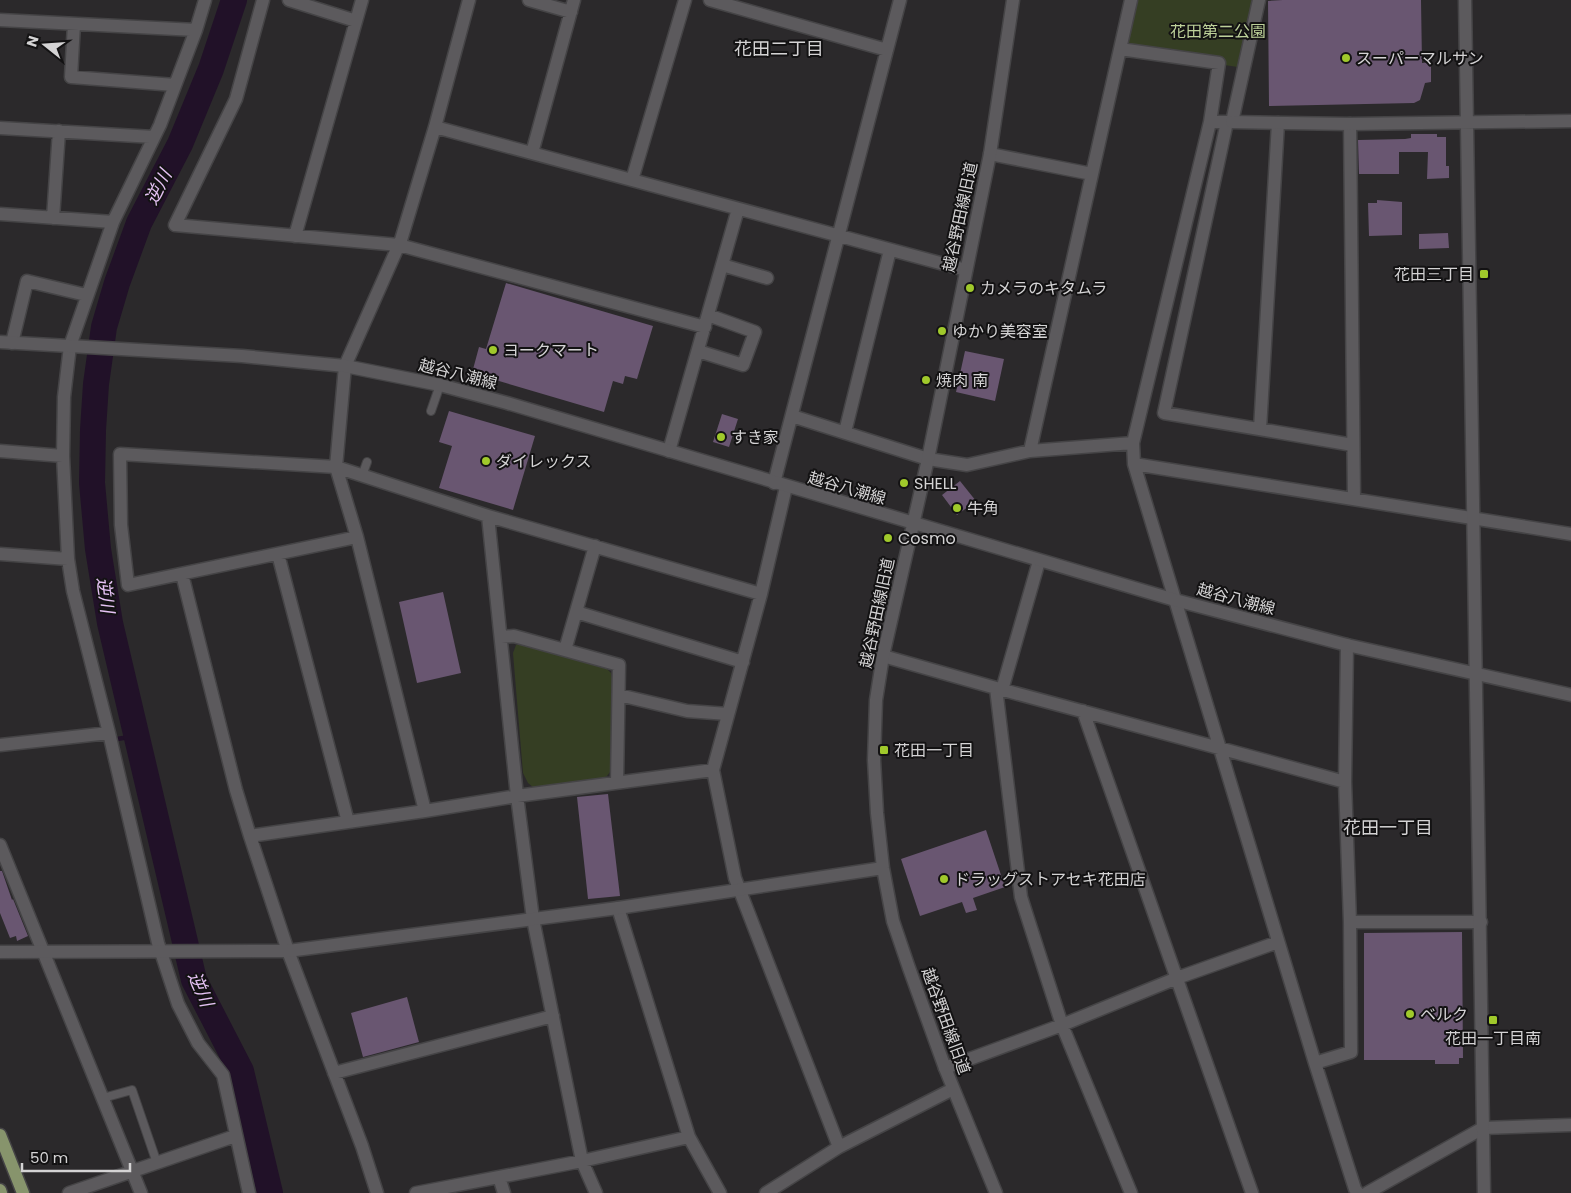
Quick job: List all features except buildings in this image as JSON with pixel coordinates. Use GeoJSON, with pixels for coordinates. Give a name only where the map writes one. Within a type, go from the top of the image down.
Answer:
{"type":"FeatureCollection","features":[{"type":"Feature","properties":{"kind":"main road"},"geometry":{"type":"LineString","coordinates":[[0,1135],[23,1193]]}},
{"type":"Feature","properties":{"kind":"street"},"geometry":{"type":"LineString","coordinates":[[205,0],[175,85],[154,137],[113,222],[86,295],[64,397],[63,456],[68,559],[73,591],[167,952],[178,1004],[198,1043],[223,1075],[249,1193]]}},
{"type":"Feature","properties":{"kind":"street"},"geometry":{"type":"LineString","coordinates":[[263,0],[236,99],[175,225],[399,245],[755,332],[743,365],[698,351]]}},
{"type":"Feature","properties":{"kind":"street"},"geometry":{"type":"LineString","coordinates":[[289,0],[356,21]]}},
{"type":"Feature","properties":{"kind":"street"},"geometry":{"type":"LineString","coordinates":[[296,236],[362,0]]}},
{"type":"Feature","properties":{"kind":"street"},"geometry":{"type":"LineString","coordinates":[[424,811],[357,537],[336,467],[345,366],[399,245],[469,0]]}},
{"type":"Feature","properties":{"kind":"street"},"geometry":{"type":"LineString","coordinates":[[529,0],[572,6],[532,153]]}},
{"type":"Feature","properties":{"kind":"street"},"geometry":{"type":"LineString","coordinates":[[632,180],[685,0]]}},
{"type":"Feature","properties":{"kind":"street"},"geometry":{"type":"LineString","coordinates":[[710,0],[887,50]]}},
{"type":"Feature","properties":{"kind":"street"},"geometry":{"type":"LineString","coordinates":[[839,1147],[734,878],[713,770],[761,594],[792,416],[900,0]]}},
{"type":"Feature","properties":{"kind":"street","name":"越谷野田線旧道"},"geometry":{"type":"LineString","coordinates":[[996,1193],[944,1068],[908,968],[894,921],[883,868],[874,760],[876,700],[883,656],[928,459],[990,154],[1013,0]]}},
{"type":"Feature","properties":{"kind":"street"},"geometry":{"type":"LineString","coordinates":[[1030,451],[1131,0]]}},
{"type":"Feature","properties":{"kind":"street"},"geometry":{"type":"LineString","coordinates":[[1259,0],[1164,413],[1354,445]]}},
{"type":"Feature","properties":{"kind":"street"},"geometry":{"type":"LineString","coordinates":[[1465,0],[1484,1193]]}},
{"type":"Feature","properties":{"kind":"street"},"geometry":{"type":"LineString","coordinates":[[0,20],[196,30]]}},
{"type":"Feature","properties":{"kind":"street"},"geometry":{"type":"LineString","coordinates":[[74,24],[71,77],[175,85]]}},
{"type":"Feature","properties":{"kind":"street"},"geometry":{"type":"LineString","coordinates":[[1120,49],[1219,63],[1210,122],[1133,443],[1134,464],[1315,1063],[1355,1189],[1358,1193]]}},
{"type":"Feature","properties":{"kind":"street"},"geometry":{"type":"LineString","coordinates":[[1210,122],[1350,124],[1571,121]]}},
{"type":"Feature","properties":{"kind":"street"},"geometry":{"type":"LineString","coordinates":[[1260,429],[1278,123]]}},
{"type":"Feature","properties":{"kind":"street"},"geometry":{"type":"LineString","coordinates":[[1350,124],[1354,498]]}},
{"type":"Feature","properties":{"kind":"street"},"geometry":{"type":"LineString","coordinates":[[434,127],[966,270]]}},
{"type":"Feature","properties":{"kind":"street"},"geometry":{"type":"LineString","coordinates":[[0,128],[154,137]]}},
{"type":"Feature","properties":{"kind":"street"},"geometry":{"type":"LineString","coordinates":[[53,218],[59,131]]}},
{"type":"Feature","properties":{"kind":"street"},"geometry":{"type":"LineString","coordinates":[[990,154],[1092,174]]}},
{"type":"Feature","properties":{"kind":"street"},"geometry":{"type":"LineString","coordinates":[[669,451],[738,209]]}},
{"type":"Feature","properties":{"kind":"street"},"geometry":{"type":"LineString","coordinates":[[0,214],[113,222]]}},
{"type":"Feature","properties":{"kind":"street"},"geometry":{"type":"LineString","coordinates":[[845,432],[890,250]]}},
{"type":"Feature","properties":{"kind":"street"},"geometry":{"type":"LineString","coordinates":[[722,265],[767,278]]}},
{"type":"Feature","properties":{"kind":"street"},"geometry":{"type":"LineString","coordinates":[[74,346],[6,342],[27,281],[86,295]]}},
{"type":"Feature","properties":{"kind":"street","name":"越谷八潮線"},"geometry":{"type":"LineString","coordinates":[[74,346],[242,356],[345,366],[440,385],[1175,600],[1347,644],[1571,695]]}},
{"type":"Feature","properties":{"kind":"street"},"geometry":{"type":"LineString","coordinates":[[792,416],[928,459],[967,465],[1030,451],[1133,443]]}},
{"type":"Feature","properties":{"kind":"street"},"geometry":{"type":"LineString","coordinates":[[0,451],[63,456]]}},
{"type":"Feature","properties":{"kind":"street"},"geometry":{"type":"LineString","coordinates":[[357,537],[128,586],[121,525],[120,454],[336,467],[488,516],[761,594]]}},
{"type":"Feature","properties":{"kind":"street"},"geometry":{"type":"LineString","coordinates":[[1134,464],[1571,534]]}},
{"type":"Feature","properties":{"kind":"street"},"geometry":{"type":"LineString","coordinates":[[488,516],[517,796],[533,920],[582,1161],[596,1193]]}},
{"type":"Feature","properties":{"kind":"street"},"geometry":{"type":"LineString","coordinates":[[565,650],[595,546]]}},
{"type":"Feature","properties":{"kind":"street"},"geometry":{"type":"LineString","coordinates":[[0,554],[68,559]]}},
{"type":"Feature","properties":{"kind":"street"},"geometry":{"type":"LineString","coordinates":[[278,554],[348,822]]}},
{"type":"Feature","properties":{"kind":"street"},"geometry":{"type":"LineString","coordinates":[[1039,561],[999,689],[1021,897],[1062,1025],[1131,1193]]}},
{"type":"Feature","properties":{"kind":"street"},"geometry":{"type":"LineString","coordinates":[[182,574],[236,790],[250,836],[288,951],[362,1146],[376,1193]]}},
{"type":"Feature","properties":{"kind":"street"},"geometry":{"type":"LineString","coordinates":[[576,612],[742,662]]}},
{"type":"Feature","properties":{"kind":"street"},"geometry":{"type":"LineString","coordinates":[[501,637],[514,636],[619,665],[617,782]]}},
{"type":"Feature","properties":{"kind":"street"},"geometry":{"type":"LineString","coordinates":[[1315,1063],[1351,1052],[1350,922],[1345,782],[1347,644]]}},
{"type":"Feature","properties":{"kind":"street"},"geometry":{"type":"LineString","coordinates":[[883,656],[1345,782]]}},
{"type":"Feature","properties":{"kind":"street"},"geometry":{"type":"LineString","coordinates":[[619,694],[687,711],[728,714]]}},
{"type":"Feature","properties":{"kind":"street"},"geometry":{"type":"LineString","coordinates":[[1083,711],[1252,1193]]}},
{"type":"Feature","properties":{"kind":"street"},"geometry":{"type":"LineString","coordinates":[[0,745],[109,733]]}},
{"type":"Feature","properties":{"kind":"street"},"geometry":{"type":"LineString","coordinates":[[250,836],[517,796],[713,770]]}},
{"type":"Feature","properties":{"kind":"street"},"geometry":{"type":"LineString","coordinates":[[0,844],[141,1193]]}},
{"type":"Feature","properties":{"kind":"street"},"geometry":{"type":"LineString","coordinates":[[0,952],[288,951],[533,920],[739,891],[883,868]]}},
{"type":"Feature","properties":{"kind":"street"},"geometry":{"type":"LineString","coordinates":[[618,908],[689,1137],[720,1193]]}},
{"type":"Feature","properties":{"kind":"street"},"geometry":{"type":"LineString","coordinates":[[1350,922],[1480,922]]}},
{"type":"Feature","properties":{"kind":"street"},"geometry":{"type":"LineString","coordinates":[[944,1068],[1062,1025],[1177,978],[1278,942]]}},
{"type":"Feature","properties":{"kind":"street"},"geometry":{"type":"LineString","coordinates":[[334,1072],[553,1016]]}},
{"type":"Feature","properties":{"kind":"street"},"geometry":{"type":"LineString","coordinates":[[766,1193],[839,1147],[953,1088]]}},
{"type":"Feature","properties":{"kind":"street"},"geometry":{"type":"LineString","coordinates":[[1368,1193],[1483,1128],[1571,1125]]}},
{"type":"Feature","properties":{"kind":"street"},"geometry":{"type":"LineString","coordinates":[[69,1193],[235,1136]]}},
{"type":"Feature","properties":{"kind":"street"},"geometry":{"type":"LineString","coordinates":[[416,1193],[582,1161],[689,1137]]}},
{"type":"Feature","properties":{"kind":"street"},"geometry":{"type":"LineString","coordinates":[[499,1177],[504,1193]]}},
{"type":"Feature","properties":{"kind":"lane"},"geometry":{"type":"LineString","coordinates":[[432,411],[440,385]]}},
{"type":"Feature","properties":{"kind":"lane"},"geometry":{"type":"LineString","coordinates":[[362,476],[367,462]]}},
{"type":"Feature","properties":{"kind":"lane"},"geometry":{"type":"LineString","coordinates":[[103,1098],[132,1090],[157,1163]]}},
{"type":"Feature","properties":{"kind":"green space","name":"花田第二公園"},"geometry":{"type":"Polygon","coordinates":[[[1131,0],[1259,0],[1244,68],[1120,49],[1131,0]]]}},
{"type":"Feature","properties":{"kind":"green space"},"geometry":{"type":"Polygon","coordinates":[[[522,644],[607,669],[611,673],[613,681],[610,772],[607,776],[599,780],[534,788],[528,783],[523,773],[513,653],[516,645],[522,644]]]}},
{"type":"Feature","properties":{"kind":"waterway","name":"逆川"},"geometry":{"type":"LineString","coordinates":[[234,0],[211,69],[180,144],[139,223],[117,283],[104,327],[96,384],[92,483],[98,549],[110,623],[194,980],[241,1071],[270,1193]]}},
{"type":"Feature","properties":{"kind":"waterway"},"geometry":{"type":"LineString","coordinates":[[117,739],[136,736]]}},
{"type":"Feature","properties":{"kind":"place","name":"スーパーマルサン"},"geometry":{"type":"Point","coordinates":[1346,58]}},
{"type":"Feature","properties":{"kind":"place","name":"花田三丁目"},"geometry":{"type":"Point","coordinates":[1484,274]}},
{"type":"Feature","properties":{"kind":"place","name":"カメラのキタムラ"},"geometry":{"type":"Point","coordinates":[970,288]}},
{"type":"Feature","properties":{"kind":"place","name":"ゆかり美容室"},"geometry":{"type":"Point","coordinates":[942,331]}},
{"type":"Feature","properties":{"kind":"place","name":"ヨークマート"},"geometry":{"type":"Point","coordinates":[493,350]}},
{"type":"Feature","properties":{"kind":"place","name":"焼肉 南"},"geometry":{"type":"Point","coordinates":[926,380]}},
{"type":"Feature","properties":{"kind":"place","name":"すき家"},"geometry":{"type":"Point","coordinates":[721,437]}},
{"type":"Feature","properties":{"kind":"place","name":"ダイレックス"},"geometry":{"type":"Point","coordinates":[486,461]}},
{"type":"Feature","properties":{"kind":"place","name":"SHELL"},"geometry":{"type":"Point","coordinates":[904,483]}},
{"type":"Feature","properties":{"kind":"place","name":"牛角"},"geometry":{"type":"Point","coordinates":[957,508]}},
{"type":"Feature","properties":{"kind":"place","name":"Cosmo"},"geometry":{"type":"Point","coordinates":[888,538]}},
{"type":"Feature","properties":{"kind":"place","name":"花田一丁目"},"geometry":{"type":"Point","coordinates":[884,750]}},
{"type":"Feature","properties":{"kind":"place","name":"ドラッグストアセキ花田店"},"geometry":{"type":"Point","coordinates":[944,879]}},
{"type":"Feature","properties":{"kind":"place","name":"ベルク"},"geometry":{"type":"Point","coordinates":[1410,1014]}},
{"type":"Feature","properties":{"kind":"place","name":"花田一丁目南"},"geometry":{"type":"Point","coordinates":[1493,1020]}},
{"type":"Feature","properties":{"kind":"district","name":"花田二丁目"},"geometry":{"type":"Point","coordinates":[779,48]}},
{"type":"Feature","properties":{"kind":"district","name":"花田一丁目"},"geometry":{"type":"Point","coordinates":[1388,827]}}]}
